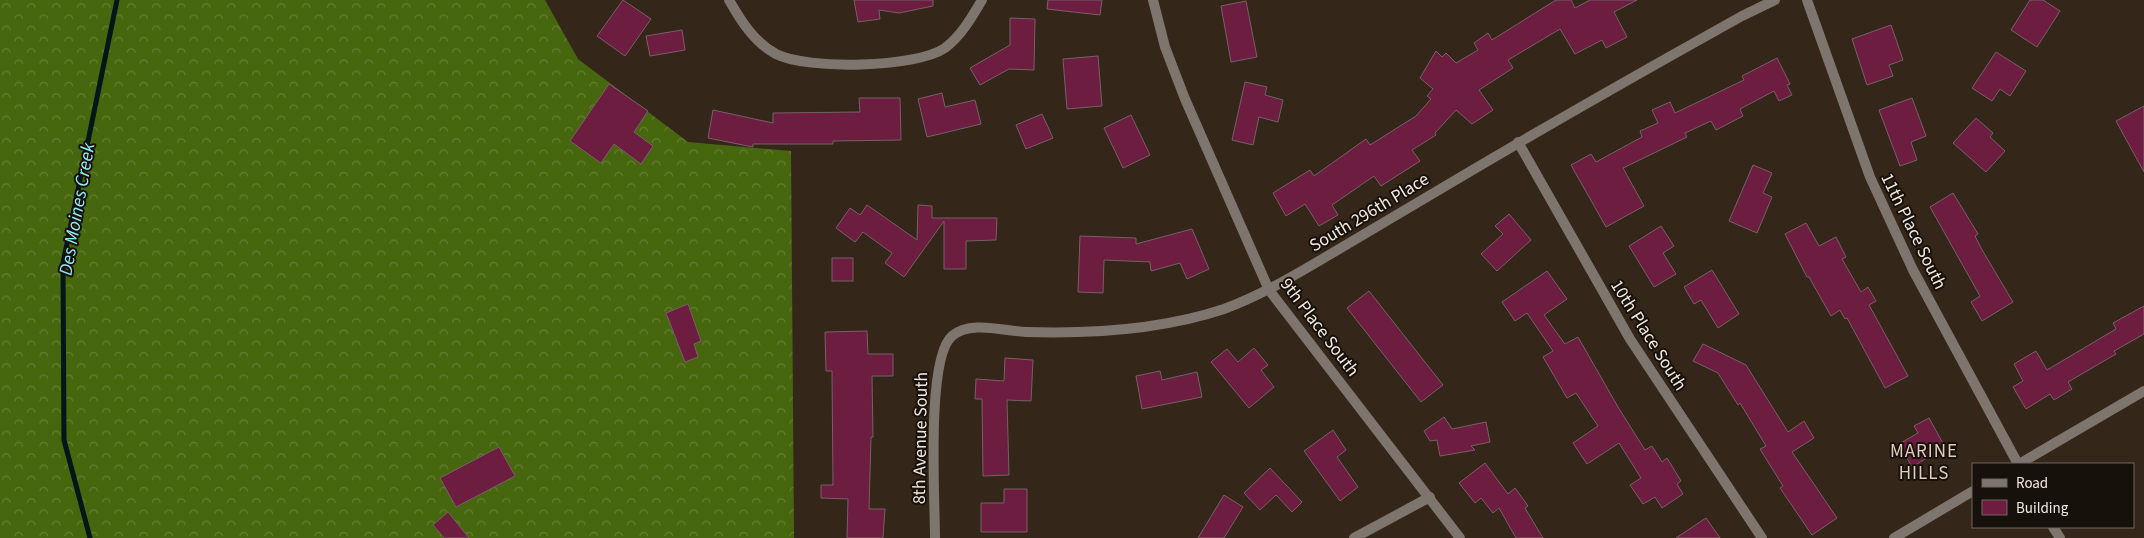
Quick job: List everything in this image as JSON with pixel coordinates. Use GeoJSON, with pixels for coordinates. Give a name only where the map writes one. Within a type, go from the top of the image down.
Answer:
{"type":"FeatureCollection","features":[{"type":"Feature","properties":{"kind":"street"},"geometry":{"type":"LineString","coordinates":[[729,0],[750,33],[775,53],[798,62],[828,64],[870,64],[922,58],[935,54],[952,42],[982,0]]}},
{"type":"Feature","properties":{"kind":"street","name":"9th Place South"},"geometry":{"type":"LineString","coordinates":[[1153,0],[1165,47],[1185,99],[1269,290],[1460,538]]}},
{"type":"Feature","properties":{"kind":"street","name":"South 296th Place"},"geometry":{"type":"LineString","coordinates":[[947,340],[959,332],[974,328],[1062,332],[1115,330],[1166,323],[1222,309],[1269,290],[1518,142],[1742,16],[1775,0]]}},
{"type":"Feature","properties":{"kind":"street","name":"11th Place South"},"geometry":{"type":"LineString","coordinates":[[1807,0],[1870,177],[1913,270],[2017,463]]}},
{"type":"Feature","properties":{"kind":"street","name":"10th Place South"},"geometry":{"type":"LineString","coordinates":[[1518,142],[1630,339],[1762,538]]}},
{"type":"Feature","properties":{"kind":"street","name":"8th Avenue South"},"geometry":{"type":"LineString","coordinates":[[935,538],[935,397],[939,359],[947,340]]}},
{"type":"Feature","properties":{"kind":"street"},"geometry":{"type":"LineString","coordinates":[[2020,463],[2144,391]]}},
{"type":"Feature","properties":{"kind":"street"},"geometry":{"type":"LineString","coordinates":[[1894,538],[1972,493]]}},
{"type":"Feature","properties":{"kind":"street"},"geometry":{"type":"LineString","coordinates":[[1354,538],[1430,497]]}},
{"type":"Feature","properties":{"kind":"green space"},"geometry":{"type":"Polygon","coordinates":[[[0,0],[545,0],[578,59],[688,142],[791,151],[794,538],[0,538],[0,0]]]}},
{"type":"Feature","properties":{"kind":"building"},"geometry":{"type":"Polygon","coordinates":[[[623,0],[651,19],[625,56],[597,36],[623,0]]]}},
{"type":"Feature","properties":{"kind":"building"},"geometry":{"type":"Polygon","coordinates":[[[854,0],[933,0],[933,6],[899,13],[879,10],[880,19],[858,22],[854,0]]]}},
{"type":"Feature","properties":{"kind":"building"},"geometry":{"type":"Polygon","coordinates":[[[1048,0],[1102,0],[1100,15],[1047,9],[1048,0]]]}},
{"type":"Feature","properties":{"kind":"building"},"geometry":{"type":"Polygon","coordinates":[[[1556,0],[1571,0],[1575,8],[1590,0],[1637,0],[1614,12],[1627,37],[1606,48],[1602,40],[1575,54],[1560,29],[1508,60],[1513,68],[1479,90],[1493,110],[1472,124],[1456,110],[1435,133],[1436,135],[1412,150],[1420,161],[1381,186],[1374,176],[1332,205],[1338,215],[1319,226],[1305,204],[1286,216],[1273,193],[1310,170],[1314,176],[1366,139],[1370,145],[1416,116],[1431,99],[1427,96],[1433,89],[1420,78],[1436,51],[1442,57],[1446,53],[1456,63],[1478,50],[1474,43],[1488,33],[1492,40],[1556,0]]]}},
{"type":"Feature","properties":{"kind":"building"},"geometry":{"type":"Polygon","coordinates":[[[2030,0],[2043,0],[2060,11],[2037,47],[2011,30],[2030,0]]]}},
{"type":"Feature","properties":{"kind":"building"},"geometry":{"type":"Polygon","coordinates":[[[1246,1],[1257,57],[1231,62],[1221,6],[1246,1]]]}},
{"type":"Feature","properties":{"kind":"building"},"geometry":{"type":"Polygon","coordinates":[[[1010,18],[1035,19],[1034,70],[1009,69],[980,85],[970,68],[1010,45],[1010,18]]]}},
{"type":"Feature","properties":{"kind":"building"},"geometry":{"type":"Polygon","coordinates":[[[1891,25],[1903,60],[1889,65],[1893,76],[1867,85],[1852,39],[1891,25]]]}},
{"type":"Feature","properties":{"kind":"building"},"geometry":{"type":"Polygon","coordinates":[[[682,30],[685,50],[650,56],[646,36],[682,30]]]}},
{"type":"Feature","properties":{"kind":"building"},"geometry":{"type":"Polygon","coordinates":[[[1996,52],[2026,71],[2010,96],[2000,89],[1992,101],[1972,88],[1996,52]]]}},
{"type":"Feature","properties":{"kind":"building"},"geometry":{"type":"Polygon","coordinates":[[[1098,56],[1102,106],[1067,109],[1063,59],[1098,56]]]}},
{"type":"Feature","properties":{"kind":"building"},"geometry":{"type":"Polygon","coordinates":[[[1777,58],[1790,84],[1787,85],[1792,95],[1779,101],[1774,91],[1740,109],[1743,116],[1716,130],[1711,121],[1685,133],[1687,137],[1623,168],[1644,206],[1606,227],[1571,165],[1591,154],[1596,162],[1642,137],[1640,131],[1658,123],[1652,110],[1670,102],[1675,113],[1744,80],[1742,76],[1777,58]]]}},
{"type":"Feature","properties":{"kind":"building"},"geometry":{"type":"Polygon","coordinates":[[[1245,82],[1267,87],[1265,95],[1283,100],[1278,122],[1259,117],[1253,145],[1232,140],[1245,82]]]}},
{"type":"Feature","properties":{"kind":"building"},"geometry":{"type":"Polygon","coordinates":[[[609,84],[648,111],[634,132],[653,146],[641,164],[614,144],[601,163],[570,141],[609,84]]]}},
{"type":"Feature","properties":{"kind":"building"},"geometry":{"type":"Polygon","coordinates":[[[942,93],[945,107],[975,100],[981,124],[927,137],[918,99],[942,93]]]}},
{"type":"Feature","properties":{"kind":"building"},"geometry":{"type":"Polygon","coordinates":[[[859,98],[900,98],[901,140],[833,141],[833,144],[753,144],[753,147],[708,138],[713,110],[773,123],[773,113],[860,112],[859,98]]]}},
{"type":"Feature","properties":{"kind":"building"},"geometry":{"type":"Polygon","coordinates":[[[1912,98],[1926,136],[1911,142],[1917,160],[1900,166],[1879,110],[1912,98]]]}},
{"type":"Feature","properties":{"kind":"building"},"geometry":{"type":"Polygon","coordinates":[[[2144,106],[2144,172],[2116,121],[2144,106]]]}},
{"type":"Feature","properties":{"kind":"building"},"geometry":{"type":"Polygon","coordinates":[[[1042,114],[1053,138],[1026,149],[1016,125],[1042,114]]]}},
{"type":"Feature","properties":{"kind":"building"},"geometry":{"type":"Polygon","coordinates":[[[1131,115],[1150,155],[1123,168],[1104,128],[1131,115]]]}},
{"type":"Feature","properties":{"kind":"building"},"geometry":{"type":"Polygon","coordinates":[[[1976,118],[1993,133],[1990,137],[2005,151],[1986,172],[1953,143],[1976,118]]]}},
{"type":"Feature","properties":{"kind":"building"},"geometry":{"type":"Polygon","coordinates":[[[1753,165],[1772,173],[1763,193],[1772,197],[1757,233],[1729,221],[1753,165]]]}},
{"type":"Feature","properties":{"kind":"building"},"geometry":{"type":"Polygon","coordinates":[[[1953,193],[1978,234],[1975,236],[1981,248],[2013,302],[1982,321],[1971,302],[1980,296],[1930,207],[1953,193]]]}},
{"type":"Feature","properties":{"kind":"building"},"geometry":{"type":"Polygon","coordinates":[[[867,205],[917,240],[918,205],[932,206],[932,218],[997,218],[996,240],[966,241],[966,269],[944,269],[944,221],[904,277],[885,263],[892,253],[863,232],[855,242],[836,228],[850,208],[860,215],[867,205]]]}},
{"type":"Feature","properties":{"kind":"building"},"geometry":{"type":"Polygon","coordinates":[[[1509,214],[1531,240],[1497,271],[1481,254],[1503,234],[1495,226],[1509,214]]]}},
{"type":"Feature","properties":{"kind":"building"},"geometry":{"type":"Polygon","coordinates":[[[1806,223],[1819,246],[1836,237],[1846,257],[1842,259],[1861,292],[1868,287],[1876,301],[1869,305],[1908,376],[1885,388],[1847,318],[1845,319],[1840,310],[1831,316],[1809,277],[1807,277],[1785,234],[1806,223]]]}},
{"type":"Feature","properties":{"kind":"building"},"geometry":{"type":"Polygon","coordinates":[[[1661,226],[1674,246],[1663,253],[1676,274],[1654,287],[1629,246],[1661,226]]]}},
{"type":"Feature","properties":{"kind":"building"},"geometry":{"type":"Polygon","coordinates":[[[1192,229],[1209,269],[1187,279],[1180,263],[1151,271],[1150,262],[1104,260],[1103,293],[1078,292],[1080,236],[1136,238],[1136,244],[1192,229]]]}},
{"type":"Feature","properties":{"kind":"building"},"geometry":{"type":"Polygon","coordinates":[[[832,258],[853,258],[853,281],[832,281],[832,258]]]}},
{"type":"Feature","properties":{"kind":"building"},"geometry":{"type":"Polygon","coordinates":[[[1712,270],[1739,314],[1718,328],[1701,300],[1694,304],[1684,287],[1712,270]]]}},
{"type":"Feature","properties":{"kind":"building"},"geometry":{"type":"Polygon","coordinates":[[[1547,271],[1567,299],[1544,315],[1565,344],[1578,337],[1645,450],[1652,446],[1662,462],[1667,458],[1681,481],[1677,484],[1683,494],[1662,508],[1655,497],[1643,504],[1630,485],[1641,478],[1619,443],[1587,464],[1573,443],[1598,426],[1576,393],[1567,398],[1543,357],[1553,351],[1527,313],[1515,321],[1502,302],[1547,271]]]}},
{"type":"Feature","properties":{"kind":"building"},"geometry":{"type":"Polygon","coordinates":[[[1369,291],[1443,385],[1421,402],[1347,308],[1369,291]]]}},
{"type":"Feature","properties":{"kind":"building"},"geometry":{"type":"Polygon","coordinates":[[[688,304],[701,341],[694,344],[698,357],[685,362],[666,313],[688,304]]]}},
{"type":"Feature","properties":{"kind":"building"},"geometry":{"type":"Polygon","coordinates":[[[2144,306],[2144,334],[2114,351],[2116,354],[2068,382],[2072,389],[2054,400],[2050,394],[2026,409],[2013,387],[2023,381],[2014,364],[2036,351],[2047,370],[2116,329],[2113,323],[2144,306]]]}},
{"type":"Feature","properties":{"kind":"building"},"geometry":{"type":"Polygon","coordinates":[[[867,331],[868,354],[893,354],[893,376],[872,376],[873,437],[871,437],[869,509],[885,509],[883,538],[847,538],[848,499],[821,498],[821,485],[833,485],[832,371],[826,371],[825,332],[867,331]]]}},
{"type":"Feature","properties":{"kind":"building"},"geometry":{"type":"Polygon","coordinates":[[[1703,344],[1746,365],[1788,432],[1804,421],[1814,438],[1792,452],[1837,518],[1812,535],[1780,488],[1783,486],[1760,449],[1766,446],[1740,403],[1738,405],[1718,373],[1693,361],[1703,344]]]}},
{"type":"Feature","properties":{"kind":"building"},"geometry":{"type":"Polygon","coordinates":[[[1254,348],[1268,365],[1261,370],[1274,387],[1249,408],[1211,362],[1227,349],[1238,362],[1254,348]]]}},
{"type":"Feature","properties":{"kind":"building"},"geometry":{"type":"Polygon","coordinates":[[[1005,358],[1033,360],[1031,401],[1007,400],[1009,475],[983,476],[982,399],[975,399],[976,379],[1004,381],[1005,358]]]}},
{"type":"Feature","properties":{"kind":"building"},"geometry":{"type":"Polygon","coordinates":[[[1160,371],[1162,380],[1197,372],[1202,397],[1142,409],[1136,376],[1160,371]]]}},
{"type":"Feature","properties":{"kind":"building"},"geometry":{"type":"Polygon","coordinates":[[[1444,417],[1452,429],[1486,422],[1490,442],[1471,446],[1475,450],[1440,456],[1437,440],[1430,441],[1424,431],[1444,417]]]}},
{"type":"Feature","properties":{"kind":"building"},"geometry":{"type":"Polygon","coordinates":[[[1929,418],[1945,447],[1912,467],[1899,444],[1918,433],[1914,426],[1929,418]]]}},
{"type":"Feature","properties":{"kind":"building"},"geometry":{"type":"Polygon","coordinates":[[[1333,430],[1346,450],[1337,457],[1358,487],[1340,501],[1304,451],[1333,430]]]}},
{"type":"Feature","properties":{"kind":"building"},"geometry":{"type":"Polygon","coordinates":[[[499,447],[515,476],[456,507],[440,478],[499,447]]]}},
{"type":"Feature","properties":{"kind":"building"},"geometry":{"type":"Polygon","coordinates":[[[1485,463],[1508,494],[1515,488],[1528,506],[1525,508],[1543,538],[1516,538],[1499,508],[1493,513],[1481,498],[1475,503],[1459,483],[1485,463]]]}},
{"type":"Feature","properties":{"kind":"building"},"geometry":{"type":"Polygon","coordinates":[[[1270,468],[1302,502],[1292,512],[1276,495],[1260,510],[1244,493],[1270,468]]]}},
{"type":"Feature","properties":{"kind":"building"},"geometry":{"type":"Polygon","coordinates":[[[1004,489],[1027,489],[1027,532],[981,532],[981,503],[1004,503],[1004,489]]]}},
{"type":"Feature","properties":{"kind":"building"},"geometry":{"type":"Polygon","coordinates":[[[1224,495],[1243,507],[1224,538],[1198,538],[1224,495]]]}},
{"type":"Feature","properties":{"kind":"building"},"geometry":{"type":"Polygon","coordinates":[[[448,512],[469,538],[444,538],[433,525],[448,512]]]}},
{"type":"Feature","properties":{"kind":"building"},"geometry":{"type":"Polygon","coordinates":[[[1706,518],[1720,538],[1676,538],[1706,518]]]}},
{"type":"Feature","properties":{"kind":"waterway","name":"Des Moines Creek"},"geometry":{"type":"LineString","coordinates":[[90,538],[64,440],[63,263],[117,0]]}},
{"type":"Feature","properties":{"kind":"district","name":"MARINE HILLS"},"geometry":{"type":"Point","coordinates":[1924,461]}}]}
